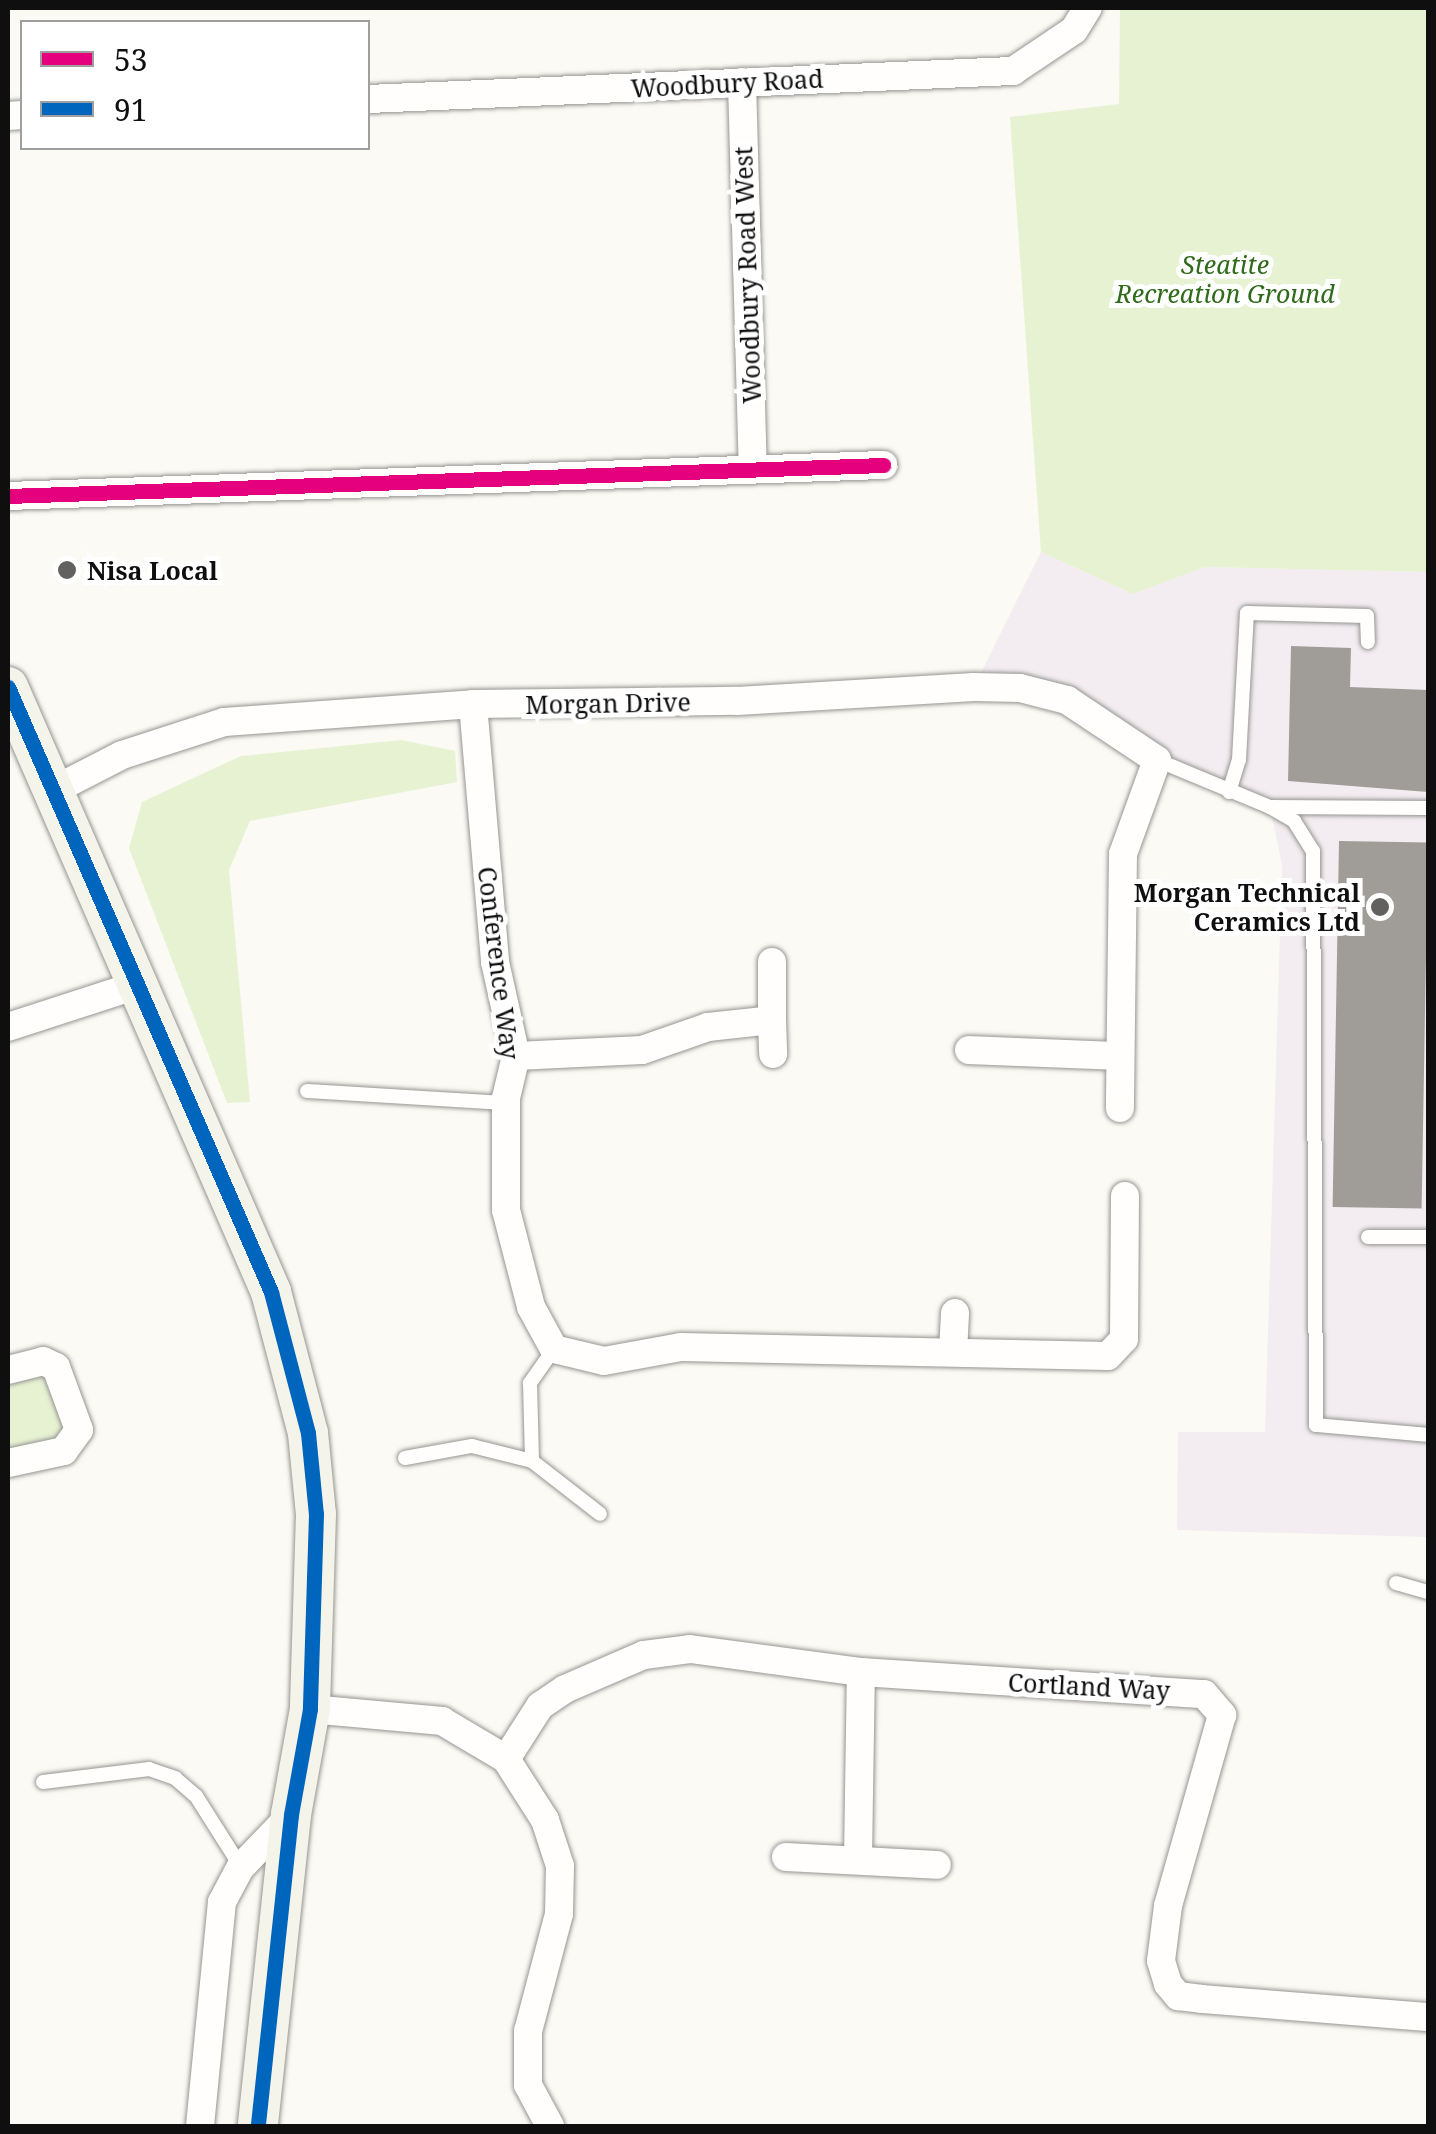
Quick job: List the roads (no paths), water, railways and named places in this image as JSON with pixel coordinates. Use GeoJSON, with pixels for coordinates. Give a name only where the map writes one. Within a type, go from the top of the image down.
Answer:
{"type":"FeatureCollection","features":[{"type":"Feature","properties":{"kind":"main road"},"geometry":{"type":"LineString","coordinates":[[8,687],[222,1172],[291,1354],[316,1514],[310,1710],[291,1815],[258,2126]]}},
{"type":"Feature","properties":{"kind":"street","name":"Woodbury Road"},"geometry":{"type":"LineString","coordinates":[[370,99],[1012,70],[1080,19]]}},
{"type":"Feature","properties":{"kind":"street","name":"Woodbury Road West"},"geometry":{"type":"LineString","coordinates":[[742,82],[753,467]]}},
{"type":"Feature","properties":{"kind":"street"},"geometry":{"type":"LineString","coordinates":[[8,496],[883,465]]}},
{"type":"Feature","properties":{"kind":"street","name":"Morgan Drive"},"geometry":{"type":"LineString","coordinates":[[54,790],[122,755],[224,722],[473,704],[1020,688],[1066,700],[1157,760]]}},
{"type":"Feature","properties":{"kind":"street","name":"Conference Way"},"geometry":{"type":"LineString","coordinates":[[473,704],[495,962],[516,1056],[506,1104],[506,1210],[531,1307],[554,1349]]}},
{"type":"Feature","properties":{"kind":"street"},"geometry":{"type":"LineString","coordinates":[[1120,1108],[1123,854],[1157,760]]}},
{"type":"Feature","properties":{"kind":"street"},"geometry":{"type":"LineString","coordinates":[[772,962],[773,1054]]}},
{"type":"Feature","properties":{"kind":"street"},"geometry":{"type":"LineString","coordinates":[[8,1026],[137,985]]}},
{"type":"Feature","properties":{"kind":"street"},"geometry":{"type":"LineString","coordinates":[[516,1056],[642,1050],[708,1026],[772,1020]]}},
{"type":"Feature","properties":{"kind":"street"},"geometry":{"type":"LineString","coordinates":[[969,1050],[1120,1056]]}},
{"type":"Feature","properties":{"kind":"street"},"geometry":{"type":"LineString","coordinates":[[554,1349],[604,1361],[681,1347],[1108,1356],[1124,1339],[1125,1196]]}},
{"type":"Feature","properties":{"kind":"street"},"geometry":{"type":"LineString","coordinates":[[953,1352],[955,1313]]}},
{"type":"Feature","properties":{"kind":"street"},"geometry":{"type":"LineString","coordinates":[[8,1370],[43,1361],[56,1367],[78,1430],[64,1451],[8,1464]]}},
{"type":"Feature","properties":{"kind":"street","name":"Cortland Way"},"geometry":{"type":"LineString","coordinates":[[506,1760],[540,1706],[644,1654],[690,1649],[861,1672],[1204,1694],[1222,1715],[1168,1906],[1161,1961],[1168,1984],[1178,1996],[1428,2018]]}},
{"type":"Feature","properties":{"kind":"street"},"geometry":{"type":"LineString","coordinates":[[858,1857],[861,1672]]}},
{"type":"Feature","properties":{"kind":"street"},"geometry":{"type":"LineString","coordinates":[[310,1710],[442,1720],[506,1760],[545,1820],[560,1866],[559,1914],[528,2032],[528,2085],[550,2126]]}},
{"type":"Feature","properties":{"kind":"street"},"geometry":{"type":"LineString","coordinates":[[200,2126],[222,1902],[241,1866],[291,1815]]}},
{"type":"Feature","properties":{"kind":"street"},"geometry":{"type":"LineString","coordinates":[[786,1857],[858,1857],[937,1865]]}},
{"type":"Feature","properties":{"kind":"lane"},"geometry":{"type":"LineString","coordinates":[[1228,792],[1238,760],[1247,613],[1367,616],[1368,642]]}},
{"type":"Feature","properties":{"kind":"lane"},"geometry":{"type":"LineString","coordinates":[[1157,760],[1270,807],[1294,821],[1313,852],[1316,1425],[1428,1435]]}},
{"type":"Feature","properties":{"kind":"lane"},"geometry":{"type":"LineString","coordinates":[[1270,807],[1428,808]]}},
{"type":"Feature","properties":{"kind":"lane"},"geometry":{"type":"LineString","coordinates":[[308,1091],[506,1104]]}},
{"type":"Feature","properties":{"kind":"lane"},"geometry":{"type":"LineString","coordinates":[[1368,1237],[1428,1236]]}},
{"type":"Feature","properties":{"kind":"lane"},"geometry":{"type":"LineString","coordinates":[[532,1460],[530,1383],[554,1349]]}},
{"type":"Feature","properties":{"kind":"lane"},"geometry":{"type":"LineString","coordinates":[[404,1458],[472,1446],[532,1460],[600,1514]]}},
{"type":"Feature","properties":{"kind":"lane"},"geometry":{"type":"LineString","coordinates":[[1396,1583],[1428,1592]]}},
{"type":"Feature","properties":{"kind":"lane"},"geometry":{"type":"LineString","coordinates":[[43,1782],[150,1769],[176,1778],[196,1796],[241,1866]]}},
{"type":"Feature","properties":{"kind":"place","name":"Nisa Local"},"geometry":{"type":"Point","coordinates":[67,570]}},
{"type":"Feature","properties":{"kind":"place","name":"Morgan Technical Ceramics Ltd"},"geometry":{"type":"Point","coordinates":[1380,907]}},
{"type":"Feature","properties":{"kind":"park label","name":"Steatite Recreation Ground"},"geometry":{"type":"Point","coordinates":[1225,280]}}]}
